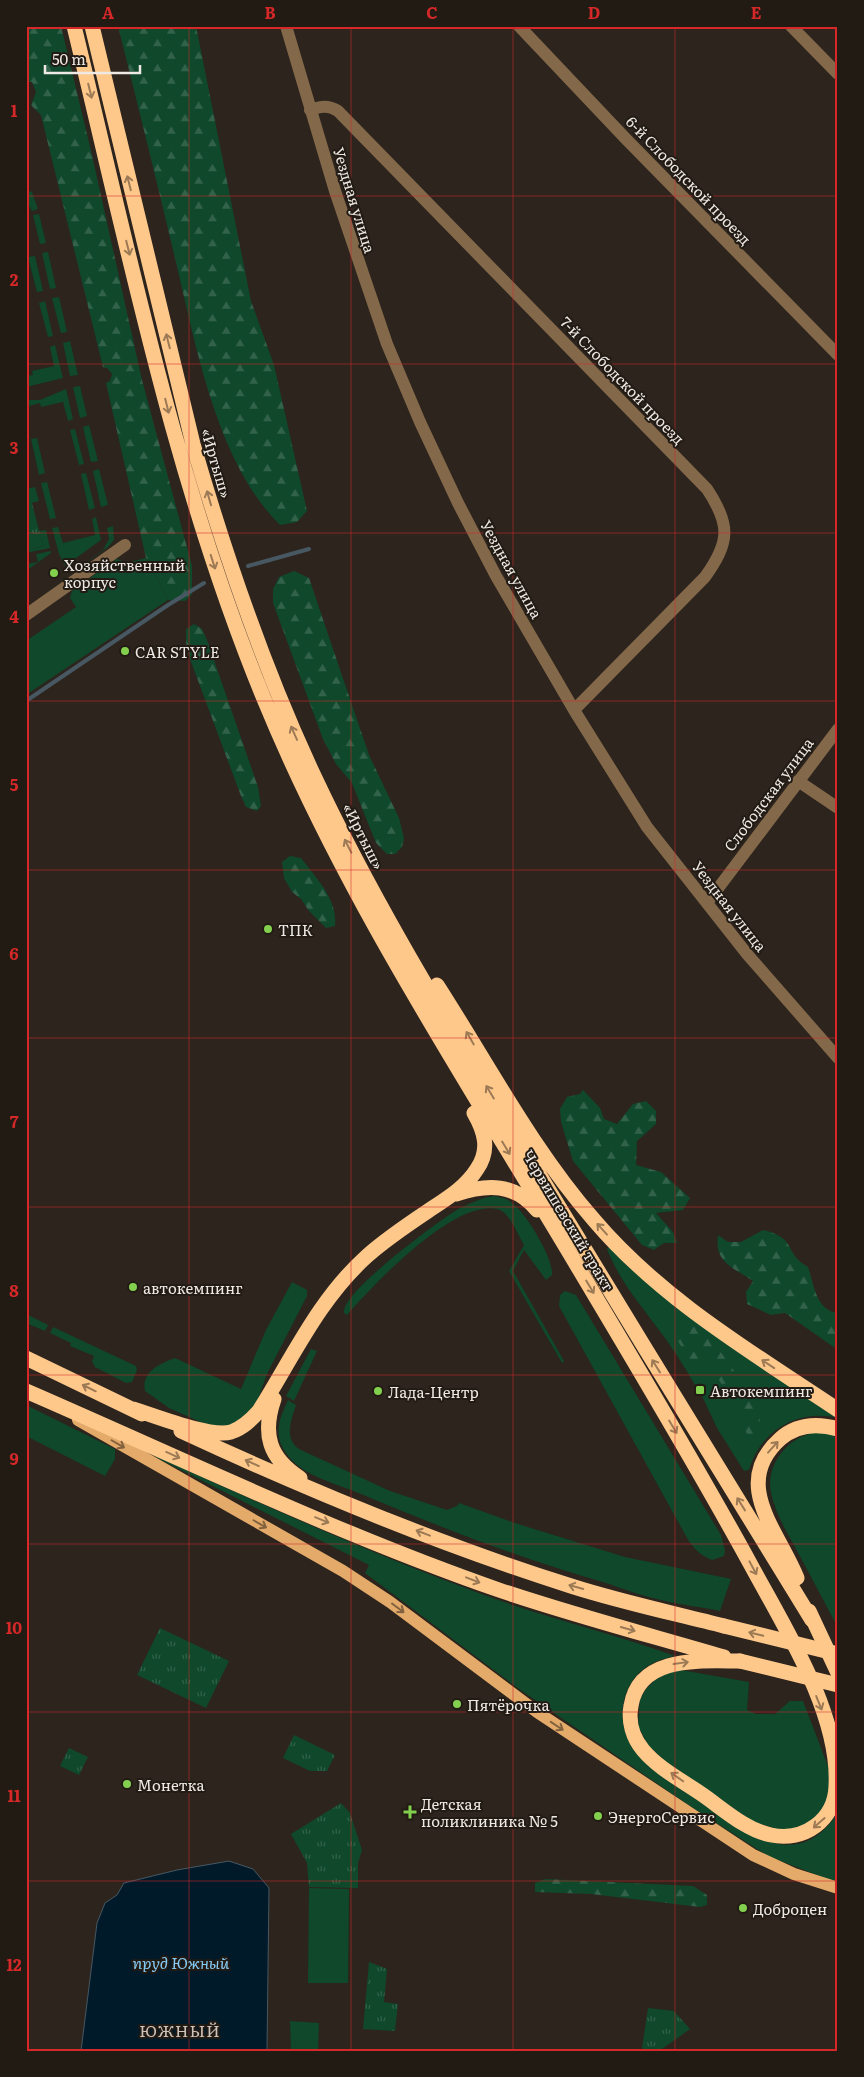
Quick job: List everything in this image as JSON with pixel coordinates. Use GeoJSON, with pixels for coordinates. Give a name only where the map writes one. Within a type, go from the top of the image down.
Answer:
{"type":"FeatureCollection","features":[{"type":"Feature","properties":{"kind":"highway"},"geometry":{"type":"LineString","coordinates":[[74,26],[177,446],[197,516],[263,698],[386,969],[474,1112],[484,1134],[486,1146],[482,1161],[470,1178],[450,1196],[388,1239],[349,1273],[323,1305],[260,1412],[250,1422],[232,1431],[212,1432],[133,1409]]}},
{"type":"Feature","properties":{"kind":"highway","name":"«Иртыш»"},"geometry":{"type":"LineString","coordinates":[[92,27],[193,444],[229,563],[292,729],[371,889]]}},
{"type":"Feature","properties":{"kind":"highway","name":"Червишевский тракт"},"geometry":{"type":"LineString","coordinates":[[332,848],[387,950],[700,1473],[775,1610],[809,1678],[829,1728],[835,1762],[834,1800],[831,1809],[820,1823],[808,1831],[792,1836],[768,1835],[750,1828],[649,1756],[637,1741],[630,1721],[632,1699],[643,1679],[654,1672],[677,1663],[740,1661]]}},
{"type":"Feature","properties":{"kind":"highway"},"geometry":{"type":"LineString","coordinates":[[371,889],[422,961],[550,1165],[594,1220],[633,1260],[689,1307],[838,1410]]}},
{"type":"Feature","properties":{"kind":"highway","name":"Червишевский тракт"},"geometry":{"type":"LineString","coordinates":[[371,889],[570,1227],[812,1620]]}},
{"type":"Feature","properties":{"kind":"highway"},"geometry":{"type":"LineString","coordinates":[[450,1196],[488,1187],[514,1191],[532,1204],[563,1242]]}},
{"type":"Feature","properties":{"kind":"highway"},"geometry":{"type":"LineString","coordinates":[[26,1358],[133,1409],[328,1497],[485,1557],[572,1586],[838,1654]]}},
{"type":"Feature","properties":{"kind":"highway"},"geometry":{"type":"LineString","coordinates":[[283,1373],[268,1416],[270,1443],[278,1458],[292,1473],[328,1497]]}},
{"type":"Feature","properties":{"kind":"highway"},"geometry":{"type":"LineString","coordinates":[[28,1392],[318,1518],[473,1580],[562,1610],[740,1661],[838,1686]]}},
{"type":"Feature","properties":{"kind":"highway"},"geometry":{"type":"LineString","coordinates":[[838,1429],[812,1425],[792,1431],[782,1438],[765,1456],[758,1476],[763,1510],[795,1574],[812,1620],[838,1673]]}},
{"type":"Feature","properties":{"kind":"main road"},"geometry":{"type":"LineString","coordinates":[[28,1392],[343,1571],[390,1602],[553,1723],[753,1855],[794,1874],[838,1888]]}},
{"type":"Feature","properties":{"kind":"main road"},"geometry":{"type":"LineString","coordinates":[[829,1728],[838,1755]]}},
{"type":"Feature","properties":{"kind":"street","name":"Уездная улица"},"geometry":{"type":"LineString","coordinates":[[286,26],[358,265],[387,344],[420,422],[496,576],[574,710],[647,827],[747,954],[838,1058]]}},
{"type":"Feature","properties":{"kind":"street","name":"6-й Слободской проезд"},"geometry":{"type":"LineString","coordinates":[[519,26],[627,140],[838,355]]}},
{"type":"Feature","properties":{"kind":"street"},"geometry":{"type":"LineString","coordinates":[[791,26],[838,74]]}},
{"type":"Feature","properties":{"kind":"street","name":"7-й Слободской проезд"},"geometry":{"type":"LineString","coordinates":[[310,110],[321,106],[331,107],[338,112],[707,489],[719,508],[726,534],[717,561],[706,577],[574,710]]}},
{"type":"Feature","properties":{"kind":"street"},"geometry":{"type":"LineString","coordinates":[[26,615],[125,546]]}},
{"type":"Feature","properties":{"kind":"street","name":"Слободская улица"},"geometry":{"type":"LineString","coordinates":[[707,903],[838,729]]}},
{"type":"Feature","properties":{"kind":"street"},"geometry":{"type":"LineString","coordinates":[[798,781],[838,808]]}},
{"type":"Feature","properties":{"kind":"green space"},"geometry":{"type":"Polygon","coordinates":[[[26,26],[61,26],[142,380],[192,566],[192,594],[185,601],[168,600],[146,558],[106,383],[110,381],[112,374],[107,368],[103,367],[41,115],[31,105],[36,92],[32,82],[26,82],[26,26]]]}},
{"type":"Feature","properties":{"kind":"green space"},"geometry":{"type":"Polygon","coordinates":[[[118,26],[196,26],[251,301],[274,365],[307,511],[297,522],[280,525],[258,499],[239,468],[223,434],[210,398],[190,324],[118,26]]]}},
{"type":"Feature","properties":{"kind":"green space"},"geometry":{"type":"Polygon","coordinates":[[[26,190],[32,192],[38,209],[32,211],[28,204],[26,190]]]}},
{"type":"Feature","properties":{"kind":"green space"},"geometry":{"type":"Polygon","coordinates":[[[39,214],[46,243],[40,244],[33,215],[39,214]]]}},
{"type":"Feature","properties":{"kind":"green space"},"geometry":{"type":"Polygon","coordinates":[[[48,252],[56,288],[50,289],[42,253],[48,252]]]}},
{"type":"Feature","properties":{"kind":"green space"},"geometry":{"type":"Polygon","coordinates":[[[35,256],[43,291],[37,292],[28,257],[35,256]]]}},
{"type":"Feature","properties":{"kind":"green space"},"geometry":{"type":"Polygon","coordinates":[[[59,297],[67,332],[61,333],[52,298],[59,297]]]}},
{"type":"Feature","properties":{"kind":"green space"},"geometry":{"type":"Polygon","coordinates":[[[45,301],[53,336],[48,337],[39,303],[45,301]]]}},
{"type":"Feature","properties":{"kind":"green space"},"geometry":{"type":"Polygon","coordinates":[[[70,341],[78,375],[70,376],[63,343],[70,341]]]}},
{"type":"Feature","properties":{"kind":"green space"},"geometry":{"type":"Polygon","coordinates":[[[55,345],[63,378],[26,387],[26,376],[33,375],[32,371],[54,366],[50,347],[55,345]]]}},
{"type":"Feature","properties":{"kind":"green space"},"geometry":{"type":"Polygon","coordinates":[[[80,386],[87,416],[80,418],[73,387],[80,386]]]}},
{"type":"Feature","properties":{"kind":"green space"},"geometry":{"type":"Polygon","coordinates":[[[66,389],[73,419],[68,421],[63,402],[41,407],[40,403],[26,407],[26,400],[40,400],[66,389]]]}},
{"type":"Feature","properties":{"kind":"green space"},"geometry":{"type":"Polygon","coordinates":[[[89,425],[98,461],[91,462],[83,427],[89,425]]]}},
{"type":"Feature","properties":{"kind":"green space"},"geometry":{"type":"Polygon","coordinates":[[[75,429],[84,464],[79,465],[70,430],[75,429]]]}},
{"type":"Feature","properties":{"kind":"green space"},"geometry":{"type":"Polygon","coordinates":[[[37,438],[45,473],[39,475],[31,439],[37,438]]]}},
{"type":"Feature","properties":{"kind":"green space"},"geometry":{"type":"Polygon","coordinates":[[[99,469],[108,505],[101,507],[93,471],[99,469]]]}},
{"type":"Feature","properties":{"kind":"green space"},"geometry":{"type":"Polygon","coordinates":[[[86,473],[95,508],[89,510],[81,474],[86,473]]]}},
{"type":"Feature","properties":{"kind":"green space"},"geometry":{"type":"Polygon","coordinates":[[[47,482],[56,518],[50,519],[41,483],[47,482]]]}},
{"type":"Feature","properties":{"kind":"green space"},"geometry":{"type":"Polygon","coordinates":[[[35,487],[39,501],[27,504],[26,489],[35,487]]]}},
{"type":"Feature","properties":{"kind":"green space"},"geometry":{"type":"Polygon","coordinates":[[[26,502],[32,503],[43,546],[26,550],[26,502]]]}},
{"type":"Feature","properties":{"kind":"green space"},"geometry":{"type":"Polygon","coordinates":[[[96,517],[101,540],[65,566],[59,554],[52,528],[58,527],[63,543],[95,535],[92,519],[96,517]]]}},
{"type":"Feature","properties":{"kind":"green space"},"geometry":{"type":"Polygon","coordinates":[[[113,526],[114,540],[108,547],[45,592],[103,550],[109,539],[107,528],[113,526]]]}},
{"type":"Feature","properties":{"kind":"green space"},"geometry":{"type":"Polygon","coordinates":[[[46,530],[50,548],[26,553],[26,550],[43,546],[39,531],[46,530]]]}},
{"type":"Feature","properties":{"kind":"green space"},"geometry":{"type":"Polygon","coordinates":[[[51,551],[51,553],[26,571],[26,564],[38,562],[36,554],[51,551]]]}},
{"type":"Feature","properties":{"kind":"green space"},"geometry":{"type":"Polygon","coordinates":[[[146,558],[168,600],[26,695],[26,641],[76,607],[70,598],[72,591],[116,559],[121,560],[123,564],[146,558]]]}},
{"type":"Feature","properties":{"kind":"green space"},"geometry":{"type":"Polygon","coordinates":[[[294,571],[309,578],[369,755],[399,818],[404,838],[402,847],[395,854],[387,854],[376,843],[352,783],[336,764],[323,739],[273,603],[273,589],[279,577],[294,571]]]}},
{"type":"Feature","properties":{"kind":"green space"},"geometry":{"type":"Polygon","coordinates":[[[194,624],[202,629],[207,640],[258,787],[261,806],[257,811],[246,807],[241,796],[190,659],[186,643],[186,629],[194,624]]]}},
{"type":"Feature","properties":{"kind":"green space"},"geometry":{"type":"Polygon","coordinates":[[[290,856],[301,858],[325,889],[333,907],[335,926],[326,928],[309,911],[301,899],[292,892],[284,878],[282,862],[290,856]]]}},
{"type":"Feature","properties":{"kind":"green space"},"geometry":{"type":"Polygon","coordinates":[[[583,1090],[600,1108],[604,1119],[617,1124],[633,1104],[646,1101],[656,1111],[656,1124],[637,1141],[636,1165],[661,1172],[690,1198],[683,1210],[656,1213],[673,1232],[677,1243],[664,1243],[654,1250],[642,1245],[573,1161],[561,1122],[560,1109],[567,1097],[580,1094],[583,1090]]]}},
{"type":"Feature","properties":{"kind":"green space"},"geometry":{"type":"Polygon","coordinates":[[[493,1196],[507,1200],[517,1207],[531,1225],[544,1247],[552,1275],[546,1280],[524,1250],[513,1271],[564,1361],[562,1363],[509,1271],[524,1245],[509,1219],[497,1209],[479,1209],[459,1217],[437,1230],[375,1284],[347,1315],[344,1313],[347,1303],[358,1290],[393,1257],[460,1208],[480,1199],[493,1196]]]}},
{"type":"Feature","properties":{"kind":"green space"},"geometry":{"type":"Polygon","coordinates":[[[763,1230],[774,1233],[786,1242],[800,1262],[808,1267],[820,1302],[831,1311],[838,1313],[838,1350],[785,1313],[771,1315],[747,1304],[746,1292],[753,1281],[732,1268],[722,1258],[719,1252],[718,1235],[728,1242],[741,1242],[763,1230]]]}},
{"type":"Feature","properties":{"kind":"green space"},"geometry":{"type":"Polygon","coordinates":[[[609,1246],[838,1418],[809,1416],[783,1426],[771,1434],[762,1444],[754,1456],[749,1470],[744,1471],[717,1428],[702,1396],[706,1393],[700,1383],[695,1385],[669,1343],[630,1291],[617,1271],[607,1249],[609,1246]]]}},
{"type":"Feature","properties":{"kind":"green space"},"geometry":{"type":"Polygon","coordinates":[[[292,1282],[307,1290],[307,1296],[267,1374],[255,1407],[238,1423],[220,1427],[205,1424],[169,1408],[145,1391],[144,1384],[152,1370],[175,1358],[241,1389],[266,1330],[292,1282]]]}},
{"type":"Feature","properties":{"kind":"green space"},"geometry":{"type":"Polygon","coordinates":[[[565,1291],[576,1295],[721,1535],[725,1550],[724,1556],[712,1560],[698,1551],[687,1538],[559,1306],[560,1295],[565,1291]]]}},
{"type":"Feature","properties":{"kind":"green space"},"geometry":{"type":"Polygon","coordinates":[[[26,1314],[48,1325],[45,1331],[26,1323],[26,1314]]]}},
{"type":"Feature","properties":{"kind":"green space"},"geometry":{"type":"Polygon","coordinates":[[[697,1321],[737,1375],[754,1405],[764,1435],[755,1444],[747,1434],[728,1394],[707,1362],[695,1368],[674,1335],[672,1323],[697,1321]]]}},
{"type":"Feature","properties":{"kind":"green space"},"geometry":{"type":"Polygon","coordinates":[[[53,1327],[136,1366],[137,1370],[132,1382],[126,1383],[95,1367],[92,1361],[94,1356],[70,1346],[71,1343],[50,1333],[53,1327]]]}},
{"type":"Feature","properties":{"kind":"green space"},"geometry":{"type":"Polygon","coordinates":[[[311,1349],[317,1351],[294,1401],[286,1396],[311,1349]]]}},
{"type":"Feature","properties":{"kind":"green space"},"geometry":{"type":"Polygon","coordinates":[[[288,1400],[296,1405],[290,1436],[295,1446],[301,1450],[390,1491],[447,1510],[457,1506],[459,1503],[518,1524],[625,1557],[731,1579],[720,1611],[647,1596],[544,1564],[421,1519],[310,1473],[293,1461],[286,1453],[280,1440],[280,1420],[288,1400]]]}},
{"type":"Feature","properties":{"kind":"green space"},"geometry":{"type":"Polygon","coordinates":[[[26,1405],[115,1449],[115,1459],[105,1476],[26,1436],[26,1405]]]}},
{"type":"Feature","properties":{"kind":"green space"},"geometry":{"type":"Polygon","coordinates":[[[820,1432],[838,1436],[838,1628],[775,1508],[771,1493],[772,1471],[782,1452],[799,1438],[820,1432]]]}},
{"type":"Feature","properties":{"kind":"green space"},"geometry":{"type":"Polygon","coordinates":[[[157,1456],[319,1529],[442,1579],[532,1611],[675,1656],[660,1660],[646,1667],[631,1683],[626,1693],[623,1703],[623,1724],[626,1735],[637,1754],[658,1773],[732,1824],[769,1842],[787,1845],[805,1842],[822,1831],[838,1812],[838,1883],[768,1856],[687,1804],[519,1689],[365,1573],[369,1565],[155,1457],[157,1456]]]}},
{"type":"Feature","properties":{"kind":"green space"},"geometry":{"type":"Polygon","coordinates":[[[160,1628],[229,1661],[206,1708],[137,1675],[160,1628]]]}},
{"type":"Feature","properties":{"kind":"green space"},"geometry":{"type":"Polygon","coordinates":[[[681,1670],[749,1682],[747,1710],[756,1714],[775,1714],[790,1701],[803,1701],[829,1769],[831,1782],[826,1806],[811,1823],[784,1831],[753,1822],[665,1761],[648,1745],[638,1726],[640,1699],[655,1680],[668,1673],[681,1670]]]}},
{"type":"Feature","properties":{"kind":"green space"},"geometry":{"type":"Polygon","coordinates":[[[294,1735],[335,1755],[327,1771],[310,1771],[283,1758],[294,1735]]]}},
{"type":"Feature","properties":{"kind":"green space"},"geometry":{"type":"Polygon","coordinates":[[[69,1748],[88,1757],[79,1775],[60,1766],[69,1748]]]}},
{"type":"Feature","properties":{"kind":"green space"},"geometry":{"type":"Polygon","coordinates":[[[341,1803],[350,1813],[362,1850],[358,1863],[358,1888],[309,1887],[307,1863],[291,1834],[341,1803]]]}},
{"type":"Feature","properties":{"kind":"green space"},"geometry":{"type":"Polygon","coordinates":[[[545,1879],[693,1886],[707,1895],[707,1905],[700,1907],[591,1894],[535,1892],[535,1883],[545,1879]]]}},
{"type":"Feature","properties":{"kind":"green space"},"geometry":{"type":"Polygon","coordinates":[[[309,1888],[349,1889],[348,1983],[308,1983],[309,1888]]]}},
{"type":"Feature","properties":{"kind":"green space"},"geometry":{"type":"Polygon","coordinates":[[[369,1962],[387,1969],[384,2002],[398,2004],[395,2031],[363,2029],[369,1962]]]}},
{"type":"Feature","properties":{"kind":"green space"},"geometry":{"type":"Polygon","coordinates":[[[648,2008],[674,2011],[690,2029],[659,2051],[644,2051],[642,2048],[648,2008]]]}},
{"type":"Feature","properties":{"kind":"green space"},"geometry":{"type":"Polygon","coordinates":[[[290,2021],[319,2023],[318,2051],[291,2051],[290,2021]]]}},
{"type":"Feature","properties":{"kind":"water","name":"пруд Южный"},"geometry":{"type":"Polygon","coordinates":[[[229,1861],[253,1869],[269,1888],[267,2051],[81,2051],[97,1923],[105,1903],[117,1895],[124,1883],[177,1870],[229,1861]]]}},
{"type":"Feature","properties":{"kind":"waterway"},"geometry":{"type":"LineString","coordinates":[[248,566],[309,549]]}},
{"type":"Feature","properties":{"kind":"waterway"},"geometry":{"type":"LineString","coordinates":[[26,701],[168,605],[204,583]]}},
{"type":"Feature","properties":{"kind":"place","name":"Хозяйственный корпус"},"geometry":{"type":"Point","coordinates":[54,573]}},
{"type":"Feature","properties":{"kind":"place","name":"CAR STYLE"},"geometry":{"type":"Point","coordinates":[125,651]}},
{"type":"Feature","properties":{"kind":"place","name":"ТПК"},"geometry":{"type":"Point","coordinates":[268,929]}},
{"type":"Feature","properties":{"kind":"place","name":"автокемпинг"},"geometry":{"type":"Point","coordinates":[133,1287]}},
{"type":"Feature","properties":{"kind":"place","name":"Автокемпинг"},"geometry":{"type":"Point","coordinates":[700,1390]}},
{"type":"Feature","properties":{"kind":"place","name":"Лада-Центр"},"geometry":{"type":"Point","coordinates":[378,1391]}},
{"type":"Feature","properties":{"kind":"place","name":"Пятёрочка"},"geometry":{"type":"Point","coordinates":[457,1704]}},
{"type":"Feature","properties":{"kind":"place","name":"Монетка"},"geometry":{"type":"Point","coordinates":[127,1784]}},
{"type":"Feature","properties":{"kind":"place","name":"Детская поликлиника № 5"},"geometry":{"type":"Point","coordinates":[410,1812]}},
{"type":"Feature","properties":{"kind":"place","name":"ЭнергоСервис"},"geometry":{"type":"Point","coordinates":[598,1816]}},
{"type":"Feature","properties":{"kind":"place","name":"Доброцен"},"geometry":{"type":"Point","coordinates":[743,1908]}},
{"type":"Feature","properties":{"kind":"district","name":"ЮЖНЫЙ"},"geometry":{"type":"Point","coordinates":[180,2030]}}]}
